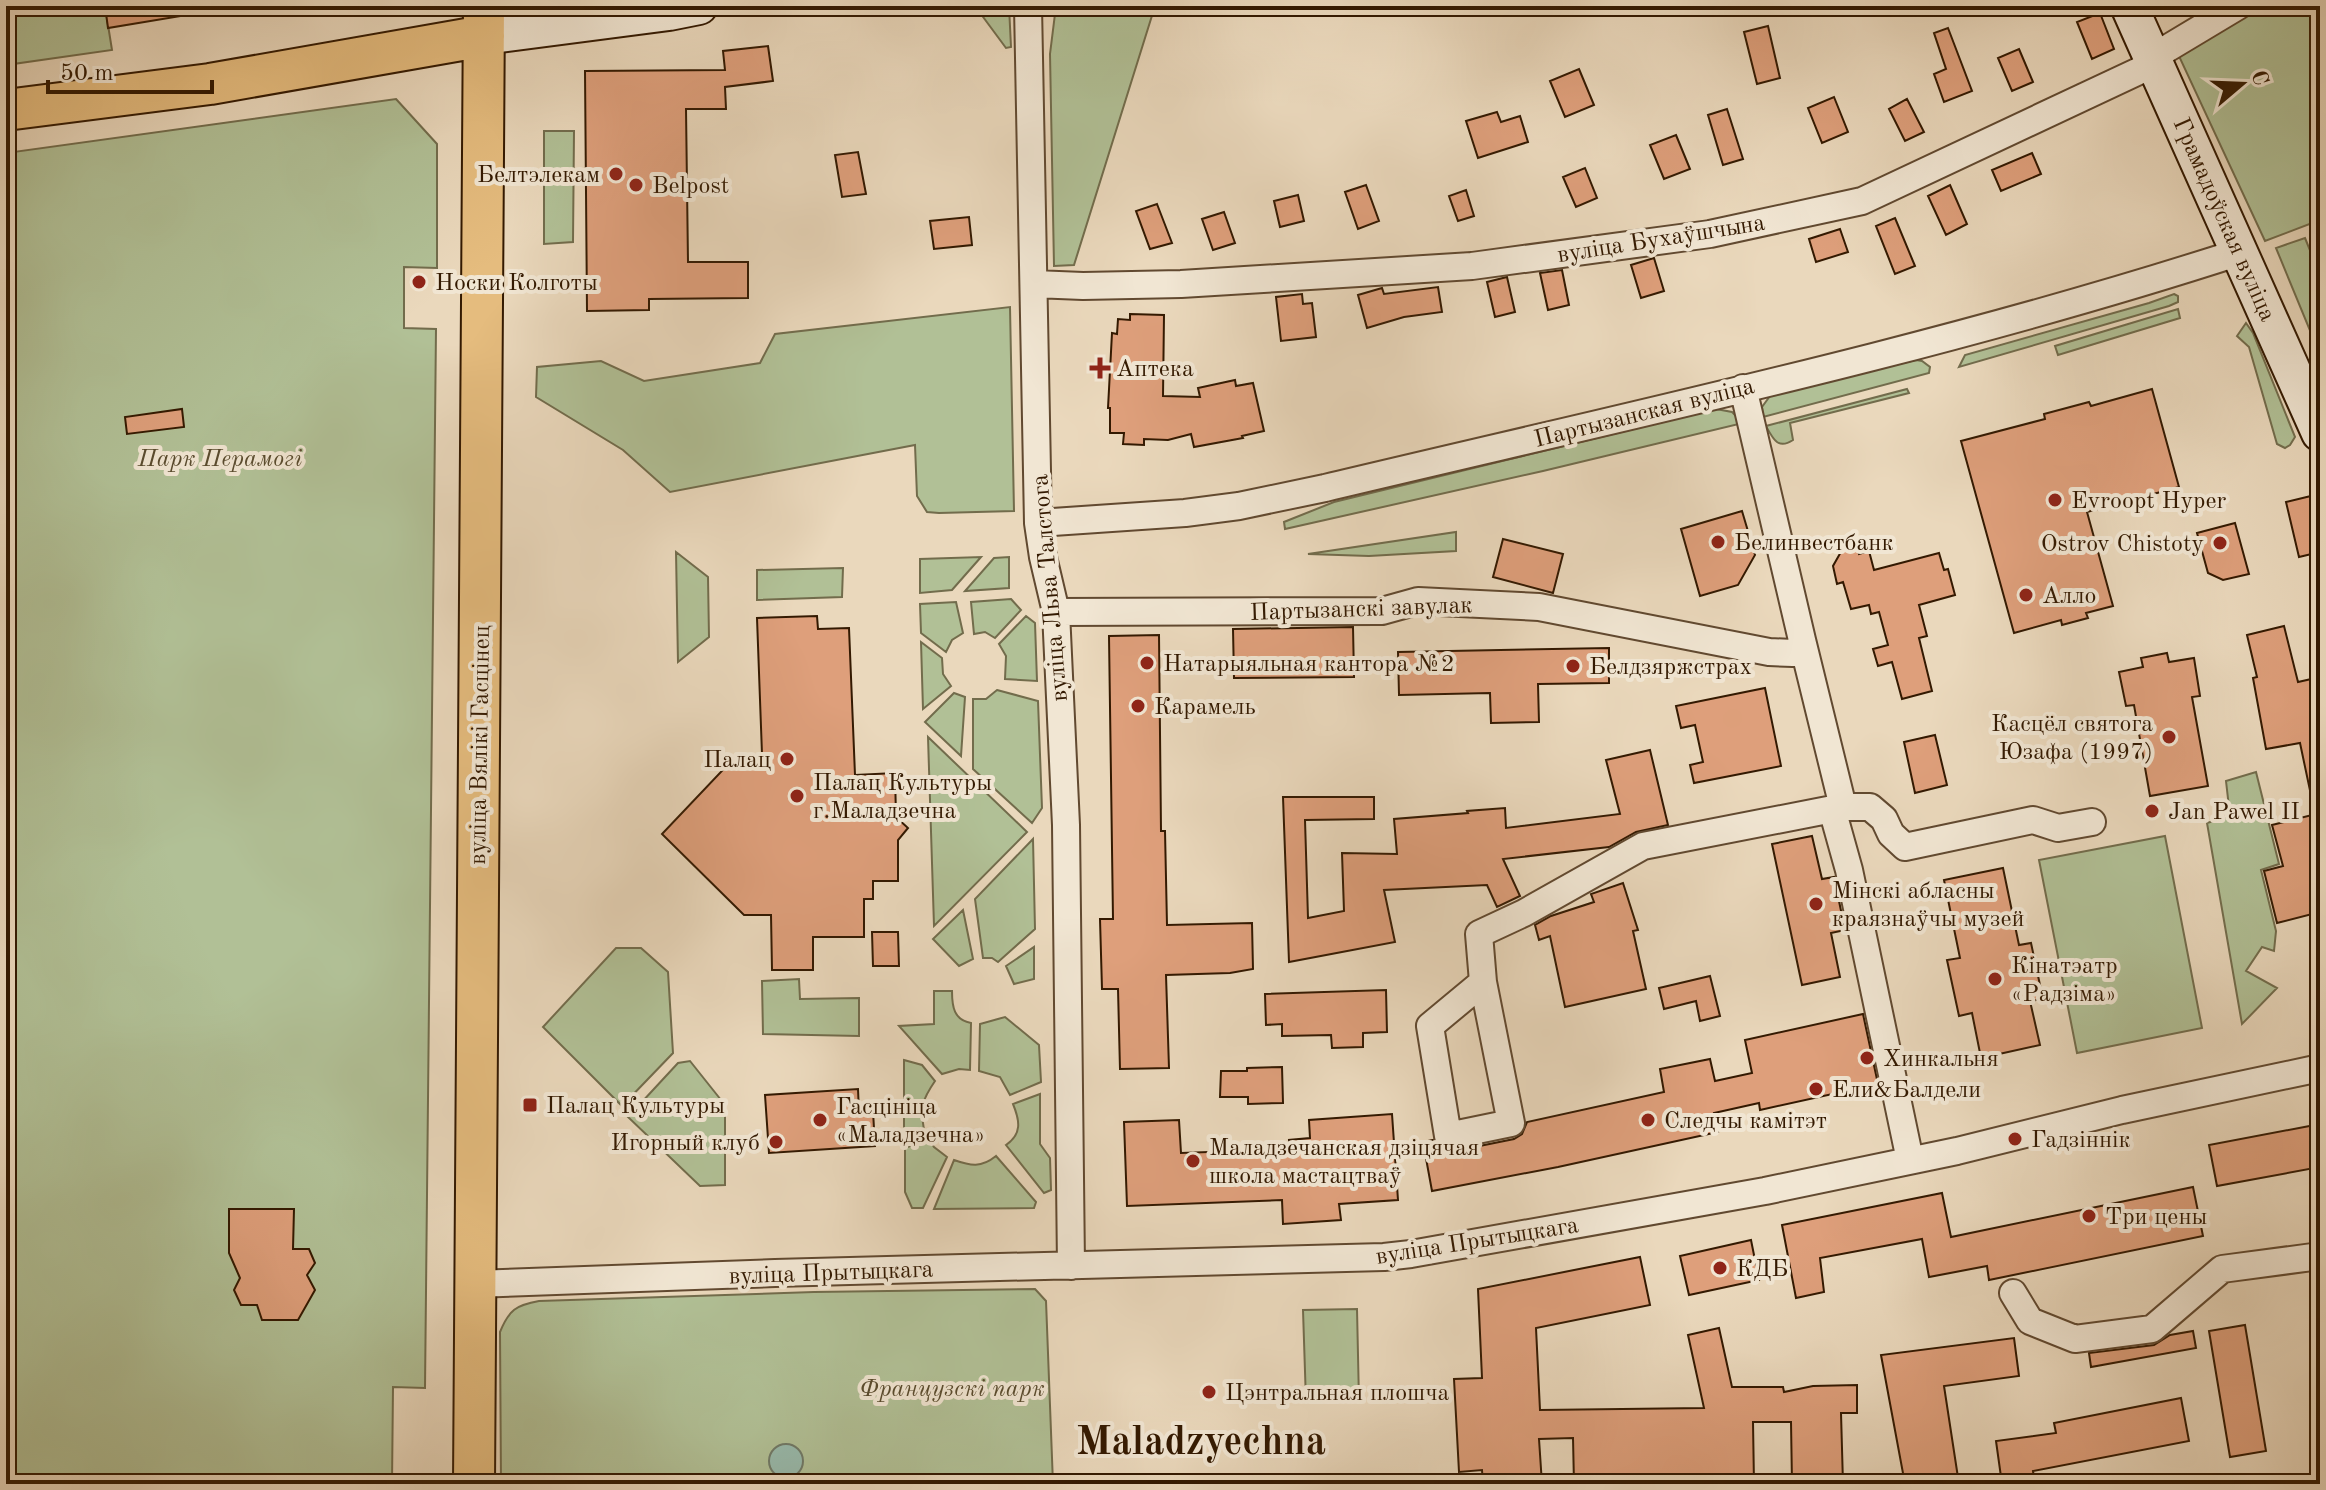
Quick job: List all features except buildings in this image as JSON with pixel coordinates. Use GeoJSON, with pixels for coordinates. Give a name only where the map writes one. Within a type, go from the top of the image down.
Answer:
{"type":"FeatureCollection","features":[{"type":"Feature","properties":{"kind":"main road"},"geometry":{"type":"LineString","coordinates":[[6,110],[210,84],[484,21]]}},
{"type":"Feature","properties":{"kind":"main road","name":"вуліца Вялікі Гасцінец"},"geometry":{"type":"LineString","coordinates":[[474,1484],[484,21]]}},
{"type":"Feature","properties":{"kind":"street"},"geometry":{"type":"LineString","coordinates":[[484,21],[669,12],[699,6]]}},
{"type":"Feature","properties":{"kind":"street","name":"вуліца Льва Талстога"},"geometry":{"type":"LineString","coordinates":[[1028,6],[1038,523],[1056,612],[1066,825],[1071,1266]]}},
{"type":"Feature","properties":{"kind":"street","name":"Грамадоўская вуліца"},"geometry":{"type":"LineString","coordinates":[[2129,6],[2320,433]]}},
{"type":"Feature","properties":{"kind":"street","name":"вуліца Бухаўшчына"},"geometry":{"type":"LineString","coordinates":[[1034,284],[1181,284],[1472,266],[1710,234],[1862,201],[2141,70],[2163,51],[2238,6]]}},
{"type":"Feature","properties":{"kind":"street","name":"Партызанская вуліца"},"geometry":{"type":"LineString","coordinates":[[1038,523],[1185,513],[1239,506],[1341,485],[1947,337],[2240,252]]}},
{"type":"Feature","properties":{"kind":"street"},"geometry":{"type":"LineString","coordinates":[[1743,388],[1804,649],[1910,1160]]}},
{"type":"Feature","properties":{"kind":"street","name":"Партызанскі завулак"},"geometry":{"type":"LineString","coordinates":[[1056,612],[1382,611],[1418,601],[1539,607],[1769,652],[1793,653],[1804,649]]}},
{"type":"Feature","properties":{"kind":"street"},"geometry":{"type":"LineString","coordinates":[[1483,982],[1430,1026],[1448,1136],[1511,1123],[1483,982],[1479,934],[1524,913],[1643,846],[1838,808],[1870,807],[1884,819],[1891,834],[1905,847],[2033,820],[2058,828],[2092,822]]}},
{"type":"Feature","properties":{"kind":"street","name":"вуліца Прытыцкага"},"geometry":{"type":"LineString","coordinates":[[474,1284],[1384,1257],[1765,1191],[2320,1068]]}},
{"type":"Feature","properties":{"kind":"street"},"geometry":{"type":"LineString","coordinates":[[2013,1293],[2030,1321],[2075,1339],[2152,1329],[2222,1269],[2320,1256]]}},
{"type":"Feature","properties":{"kind":"green space"},"geometry":{"type":"Polygon","coordinates":[[[6,6],[105,6],[112,50],[6,65],[6,6]]]}},
{"type":"Feature","properties":{"kind":"green space"},"geometry":{"type":"Polygon","coordinates":[[[975,6],[1009,6],[1011,47],[1006,48],[975,6]]]}},
{"type":"Feature","properties":{"kind":"green space"},"geometry":{"type":"Polygon","coordinates":[[[1056,6],[1155,6],[1074,265],[1054,266],[1050,54],[1056,6]]]}},
{"type":"Feature","properties":{"kind":"green space"},"geometry":{"type":"Polygon","coordinates":[[[2257,6],[2320,6],[2320,220],[2265,241],[2178,54],[2257,6]]]}},
{"type":"Feature","properties":{"kind":"green space","name":"Парк Перамогі"},"geometry":{"type":"Polygon","coordinates":[[[396,99],[437,144],[437,268],[404,267],[404,328],[436,329],[425,1388],[393,1387],[392,1484],[6,1484],[6,153],[396,99]]]}},
{"type":"Feature","properties":{"kind":"green space"},"geometry":{"type":"Polygon","coordinates":[[[544,131],[574,131],[573,242],[544,244],[544,131]]]}},
{"type":"Feature","properties":{"kind":"green space"},"geometry":{"type":"Polygon","coordinates":[[[2305,238],[2320,275],[2320,329],[2311,333],[2276,248],[2305,238]]]}},
{"type":"Feature","properties":{"kind":"green space"},"geometry":{"type":"Polygon","coordinates":[[[2174,294],[2178,296],[2178,302],[2169,306],[1959,367],[1965,355],[2174,294]]]}},
{"type":"Feature","properties":{"kind":"green space"},"geometry":{"type":"Polygon","coordinates":[[[1010,307],[1014,511],[927,512],[917,496],[915,445],[670,492],[623,450],[536,397],[537,367],[601,361],[644,381],[760,363],[775,334],[1010,307]]]}},
{"type":"Feature","properties":{"kind":"green space"},"geometry":{"type":"Polygon","coordinates":[[[2178,309],[2180,318],[2058,355],[2055,346],[2178,309]]]}},
{"type":"Feature","properties":{"kind":"green space"},"geometry":{"type":"Polygon","coordinates":[[[2246,323],[2253,333],[2295,437],[2285,448],[2277,444],[2249,347],[2237,336],[2246,323]]]}},
{"type":"Feature","properties":{"kind":"green space"},"geometry":{"type":"Polygon","coordinates":[[[1916,360],[1930,367],[1929,373],[1763,417],[1762,407],[1770,396],[1780,391],[1916,360]]]}},
{"type":"Feature","properties":{"kind":"green space"},"geometry":{"type":"Polygon","coordinates":[[[1907,389],[1909,393],[1790,423],[1793,440],[1788,443],[1776,442],[1766,426],[1907,389]]]}},
{"type":"Feature","properties":{"kind":"green space"},"geometry":{"type":"Polygon","coordinates":[[[1716,409],[1732,412],[1743,423],[1285,529],[1284,522],[1334,502],[1716,409]]]}},
{"type":"Feature","properties":{"kind":"green space"},"geometry":{"type":"Polygon","coordinates":[[[1456,532],[1456,551],[1369,556],[1308,554],[1456,532]]]}},
{"type":"Feature","properties":{"kind":"green space"},"geometry":{"type":"Polygon","coordinates":[[[676,552],[708,577],[709,637],[678,662],[676,552]]]}},
{"type":"Feature","properties":{"kind":"green space"},"geometry":{"type":"Polygon","coordinates":[[[981,557],[952,590],[920,593],[920,559],[981,557]]]}},
{"type":"Feature","properties":{"kind":"green space"},"geometry":{"type":"Polygon","coordinates":[[[1009,557],[1009,588],[965,591],[994,558],[1009,557]]]}},
{"type":"Feature","properties":{"kind":"green space"},"geometry":{"type":"Polygon","coordinates":[[[843,568],[842,597],[757,600],[757,570],[843,568]]]}},
{"type":"Feature","properties":{"kind":"green space"},"geometry":{"type":"Polygon","coordinates":[[[1011,599],[1021,610],[995,638],[985,632],[974,634],[971,602],[1011,599]]]}},
{"type":"Feature","properties":{"kind":"green space"},"geometry":{"type":"Polygon","coordinates":[[[956,602],[963,633],[952,640],[946,652],[921,633],[920,604],[956,602]]]}},
{"type":"Feature","properties":{"kind":"green space"},"geometry":{"type":"Polygon","coordinates":[[[1026,616],[1035,623],[1037,681],[1005,679],[1006,656],[999,644],[1026,616]]]}},
{"type":"Feature","properties":{"kind":"green space"},"geometry":{"type":"Polygon","coordinates":[[[921,642],[942,658],[943,674],[951,686],[923,709],[921,642]]]}},
{"type":"Feature","properties":{"kind":"green space"},"geometry":{"type":"Polygon","coordinates":[[[997,690],[1038,701],[1042,808],[1032,823],[973,769],[973,699],[986,699],[997,690]]]}},
{"type":"Feature","properties":{"kind":"green space"},"geometry":{"type":"Polygon","coordinates":[[[954,693],[965,697],[961,756],[925,722],[954,693]]]}},
{"type":"Feature","properties":{"kind":"green space"},"geometry":{"type":"Polygon","coordinates":[[[928,737],[1027,832],[934,926],[928,737]]]}},
{"type":"Feature","properties":{"kind":"green space"},"geometry":{"type":"Polygon","coordinates":[[[2256,772],[2279,864],[2261,870],[2276,931],[2274,951],[2262,947],[2246,971],[2277,988],[2242,1024],[2207,823],[2230,816],[2226,781],[2256,772]]]}},
{"type":"Feature","properties":{"kind":"green space"},"geometry":{"type":"Polygon","coordinates":[[[2165,836],[2202,1028],[2077,1053],[2039,860],[2165,836]]]}},
{"type":"Feature","properties":{"kind":"green space"},"geometry":{"type":"Polygon","coordinates":[[[1033,839],[1035,929],[998,962],[983,958],[975,899],[1033,839]]]}},
{"type":"Feature","properties":{"kind":"green space"},"geometry":{"type":"Polygon","coordinates":[[[963,910],[973,959],[959,966],[933,939],[963,910]]]}},
{"type":"Feature","properties":{"kind":"green space"},"geometry":{"type":"Polygon","coordinates":[[[1034,947],[1034,979],[1014,984],[1006,966],[1034,947]]]}},
{"type":"Feature","properties":{"kind":"green space"},"geometry":{"type":"Polygon","coordinates":[[[616,948],[641,948],[668,972],[673,1053],[622,1106],[543,1027],[616,948]]]}},
{"type":"Feature","properties":{"kind":"green space"},"geometry":{"type":"Polygon","coordinates":[[[799,979],[800,999],[859,998],[859,1036],[763,1034],[762,981],[799,979]]]}},
{"type":"Feature","properties":{"kind":"green space"},"geometry":{"type":"Polygon","coordinates":[[[934,991],[952,991],[955,1012],[971,1023],[970,1070],[959,1069],[942,1074],[899,1026],[934,1024],[934,991]]]}},
{"type":"Feature","properties":{"kind":"green space"},"geometry":{"type":"Polygon","coordinates":[[[1005,1017],[1039,1045],[1041,1082],[1010,1095],[1000,1077],[979,1071],[980,1024],[1005,1017]]]}},
{"type":"Feature","properties":{"kind":"green space"},"geometry":{"type":"Polygon","coordinates":[[[904,1060],[922,1065],[935,1081],[923,1104],[924,1130],[904,1138],[904,1060]]]}},
{"type":"Feature","properties":{"kind":"green space"},"geometry":{"type":"Polygon","coordinates":[[[690,1061],[725,1105],[725,1185],[700,1186],[628,1117],[678,1063],[690,1061]]]}},
{"type":"Feature","properties":{"kind":"green space"},"geometry":{"type":"Polygon","coordinates":[[[1040,1094],[1040,1144],[1050,1158],[1051,1190],[1044,1193],[1006,1145],[1015,1136],[1018,1127],[1013,1104],[1040,1094]]]}},
{"type":"Feature","properties":{"kind":"green space"},"geometry":{"type":"Polygon","coordinates":[[[929,1139],[947,1157],[923,1208],[912,1208],[905,1192],[905,1148],[929,1139]]]}},
{"type":"Feature","properties":{"kind":"green space"},"geometry":{"type":"Polygon","coordinates":[[[996,1156],[1036,1202],[1034,1208],[934,1209],[954,1160],[976,1165],[996,1156]]]}},
{"type":"Feature","properties":{"kind":"green space","name":"Французскі парк"},"geometry":{"type":"Polygon","coordinates":[[[1035,1289],[1046,1301],[1053,1484],[501,1484],[500,1332],[510,1314],[524,1304],[814,1292],[1035,1289]]]}},
{"type":"Feature","properties":{"kind":"green space"},"geometry":{"type":"Polygon","coordinates":[[[1357,1309],[1359,1401],[1306,1402],[1303,1310],[1357,1309]]]}},
{"type":"Feature","properties":{"kind":"shaded area"},"geometry":{"type":"Polygon","coordinates":[[[786,1444],[798,1449],[803,1461],[798,1473],[786,1478],[774,1473],[769,1461],[774,1449],[786,1444]]]}},
{"type":"Feature","properties":{"kind":"place","name":"Белтэлекам"},"geometry":{"type":"Point","coordinates":[616,174]}},
{"type":"Feature","properties":{"kind":"place","name":"Belpost"},"geometry":{"type":"Point","coordinates":[636,185]}},
{"type":"Feature","properties":{"kind":"place","name":"Носки Колготы"},"geometry":{"type":"Point","coordinates":[419,282]}},
{"type":"Feature","properties":{"kind":"place","name":"Аптека"},"geometry":{"type":"Point","coordinates":[1100,368]}},
{"type":"Feature","properties":{"kind":"place","name":"Evroopt Hyper"},"geometry":{"type":"Point","coordinates":[2055,500]}},
{"type":"Feature","properties":{"kind":"place","name":"Белинвестбанк"},"geometry":{"type":"Point","coordinates":[1718,542]}},
{"type":"Feature","properties":{"kind":"place","name":"Ostrov Chistoty"},"geometry":{"type":"Point","coordinates":[2220,543]}},
{"type":"Feature","properties":{"kind":"place","name":"Алло"},"geometry":{"type":"Point","coordinates":[2026,595]}},
{"type":"Feature","properties":{"kind":"place","name":"Натарыяльная кантора №2"},"geometry":{"type":"Point","coordinates":[1147,663]}},
{"type":"Feature","properties":{"kind":"place","name":"Белдзяржстрах"},"geometry":{"type":"Point","coordinates":[1573,666]}},
{"type":"Feature","properties":{"kind":"place","name":"Карамель"},"geometry":{"type":"Point","coordinates":[1138,706]}},
{"type":"Feature","properties":{"kind":"place","name":"Касцёл святога Юзафа (1997)"},"geometry":{"type":"Point","coordinates":[2169,737]}},
{"type":"Feature","properties":{"kind":"place","name":"Палац"},"geometry":{"type":"Point","coordinates":[787,759]}},
{"type":"Feature","properties":{"kind":"place","name":"Палац Культуры г.Маладзечна"},"geometry":{"type":"Point","coordinates":[797,796]}},
{"type":"Feature","properties":{"kind":"place","name":"Jan Pawel II"},"geometry":{"type":"Point","coordinates":[2152,811]}},
{"type":"Feature","properties":{"kind":"place","name":"Мінскі абласны краязнаўчы музей"},"geometry":{"type":"Point","coordinates":[1816,904]}},
{"type":"Feature","properties":{"kind":"place","name":"Кінатэатр «Радзіма»"},"geometry":{"type":"Point","coordinates":[1995,979]}},
{"type":"Feature","properties":{"kind":"place","name":"Хинкальня"},"geometry":{"type":"Point","coordinates":[1867,1058]}},
{"type":"Feature","properties":{"kind":"place","name":"Ели&Балдели"},"geometry":{"type":"Point","coordinates":[1816,1089]}},
{"type":"Feature","properties":{"kind":"place","name":"Палац Культуры"},"geometry":{"type":"Point","coordinates":[530,1105]}},
{"type":"Feature","properties":{"kind":"place","name":"Гасцініца «Маладзечна»"},"geometry":{"type":"Point","coordinates":[820,1120]}},
{"type":"Feature","properties":{"kind":"place","name":"Следчы камітэт"},"geometry":{"type":"Point","coordinates":[1648,1120]}},
{"type":"Feature","properties":{"kind":"place","name":"Гадзіннік"},"geometry":{"type":"Point","coordinates":[2015,1139]}},
{"type":"Feature","properties":{"kind":"place","name":"Игорный клуб"},"geometry":{"type":"Point","coordinates":[776,1142]}},
{"type":"Feature","properties":{"kind":"place","name":"Маладзечанская дзіцячая школа мастацтваў"},"geometry":{"type":"Point","coordinates":[1193,1161]}},
{"type":"Feature","properties":{"kind":"place","name":"Три цены"},"geometry":{"type":"Point","coordinates":[2089,1216]}},
{"type":"Feature","properties":{"kind":"place","name":"КДБ"},"geometry":{"type":"Point","coordinates":[1720,1268]}},
{"type":"Feature","properties":{"kind":"place","name":"Цэнтральная плошча"},"geometry":{"type":"Point","coordinates":[1209,1392]}},
{"type":"Feature","properties":{"kind":"district","name":"Maladzyechna"},"geometry":{"type":"Point","coordinates":[1201,1440]}}]}
